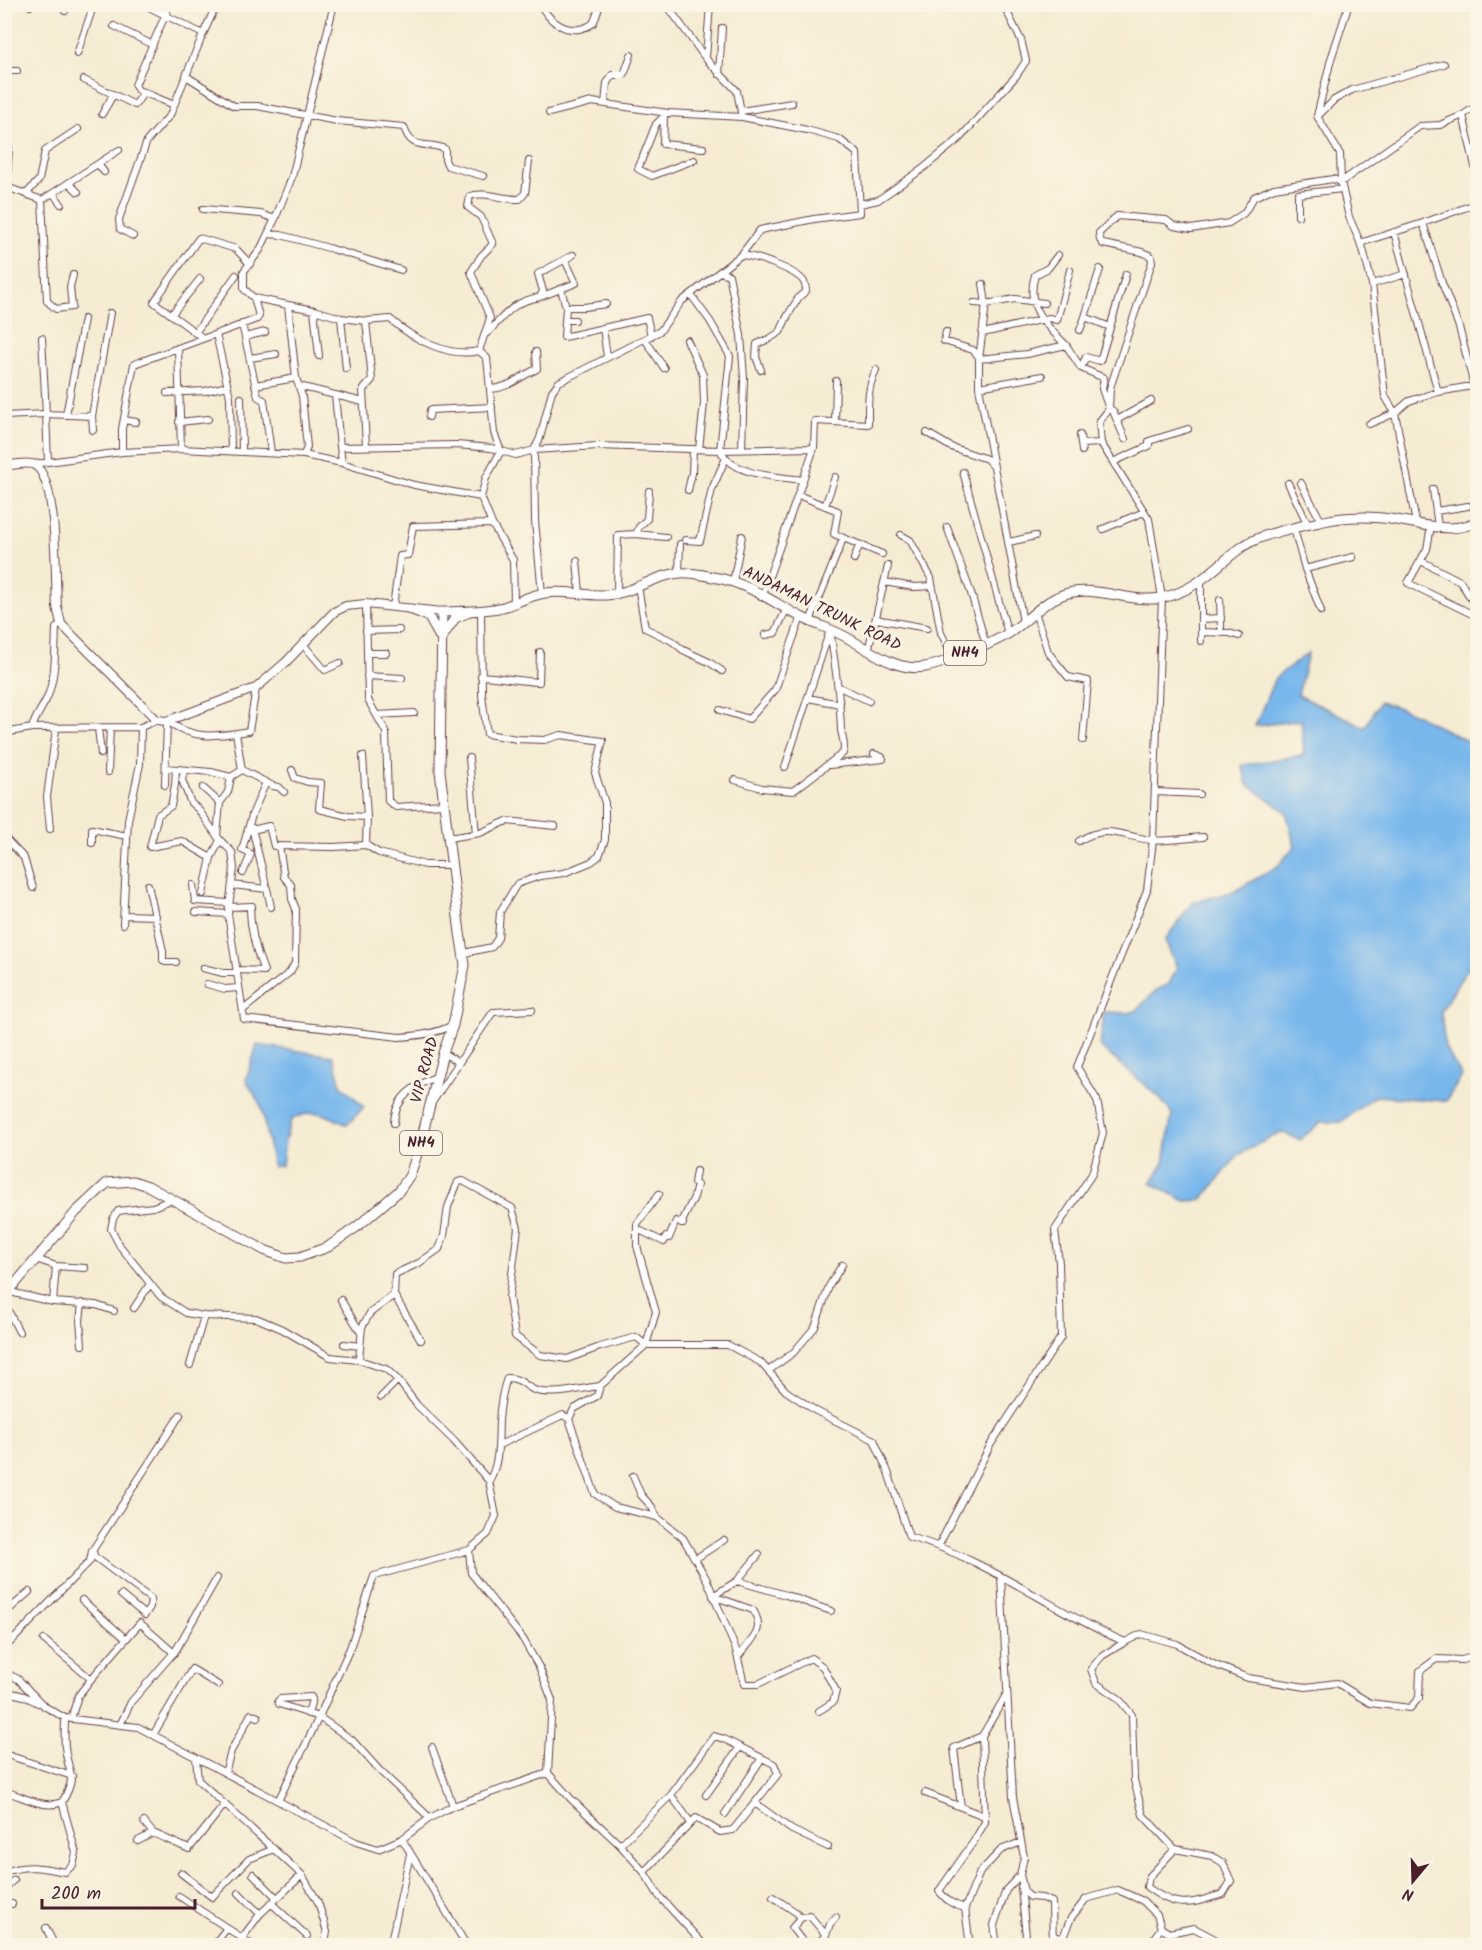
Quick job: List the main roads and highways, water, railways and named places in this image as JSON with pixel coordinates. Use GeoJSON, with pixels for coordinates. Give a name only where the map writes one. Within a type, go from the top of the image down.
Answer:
{"type":"FeatureCollection","features":[{"type":"Feature","properties":{"kind":"highway","name":"ANDAMAN TRUNK ROAD"},"geometry":{"type":"LineString","coordinates":[[442,612],[478,611],[506,606],[542,593],[605,595],[679,573],[714,577],[733,582],[763,594],[868,651],[904,666],[925,667],[986,645],[1008,634],[1046,603],[1063,594],[1079,592],[1162,598],[1201,582],[1245,545],[1262,537],[1321,522],[1375,518],[1434,527],[1460,528],[1478,521]]}},
{"type":"Feature","properties":{"kind":"highway"},"geometry":{"type":"LineString","coordinates":[[410,609],[428,616],[441,640],[455,618],[478,611]]}},
{"type":"Feature","properties":{"kind":"highway","name":"VIP ROAD"},"geometry":{"type":"LineString","coordinates":[[7,1295],[76,1212],[106,1183],[133,1181],[174,1199],[264,1250],[286,1257],[300,1257],[328,1247],[358,1226],[399,1191],[410,1175],[453,1024],[465,965],[440,771],[442,612]]}},
{"type":"Feature","properties":{"kind":"main road"},"geometry":{"type":"LineString","coordinates":[[4,466],[33,464],[43,476],[54,523],[57,548],[57,608],[61,624],[162,721],[256,688],[286,662],[334,612],[346,606],[366,603],[442,612]]}},
{"type":"Feature","properties":{"kind":"water"},"geometry":{"type":"Polygon","coordinates":[[[1308,653],[1298,695],[1365,727],[1380,702],[1409,711],[1477,746],[1477,967],[1467,969],[1441,1011],[1445,1048],[1462,1076],[1446,1101],[1375,1096],[1341,1122],[1321,1122],[1300,1140],[1281,1132],[1238,1155],[1202,1200],[1185,1201],[1151,1183],[1164,1163],[1172,1114],[1159,1097],[1100,1047],[1104,1012],[1136,1011],[1155,991],[1169,984],[1177,968],[1165,940],[1192,903],[1235,891],[1278,866],[1295,846],[1286,812],[1247,784],[1242,765],[1304,755],[1301,720],[1255,726],[1275,678],[1308,653]]]}},
{"type":"Feature","properties":{"kind":"water"},"geometry":{"type":"Polygon","coordinates":[[[257,1045],[333,1056],[341,1085],[364,1107],[347,1125],[320,1113],[307,1114],[291,1120],[285,1140],[282,1165],[273,1167],[261,1106],[246,1080],[257,1045]]]}}]}
